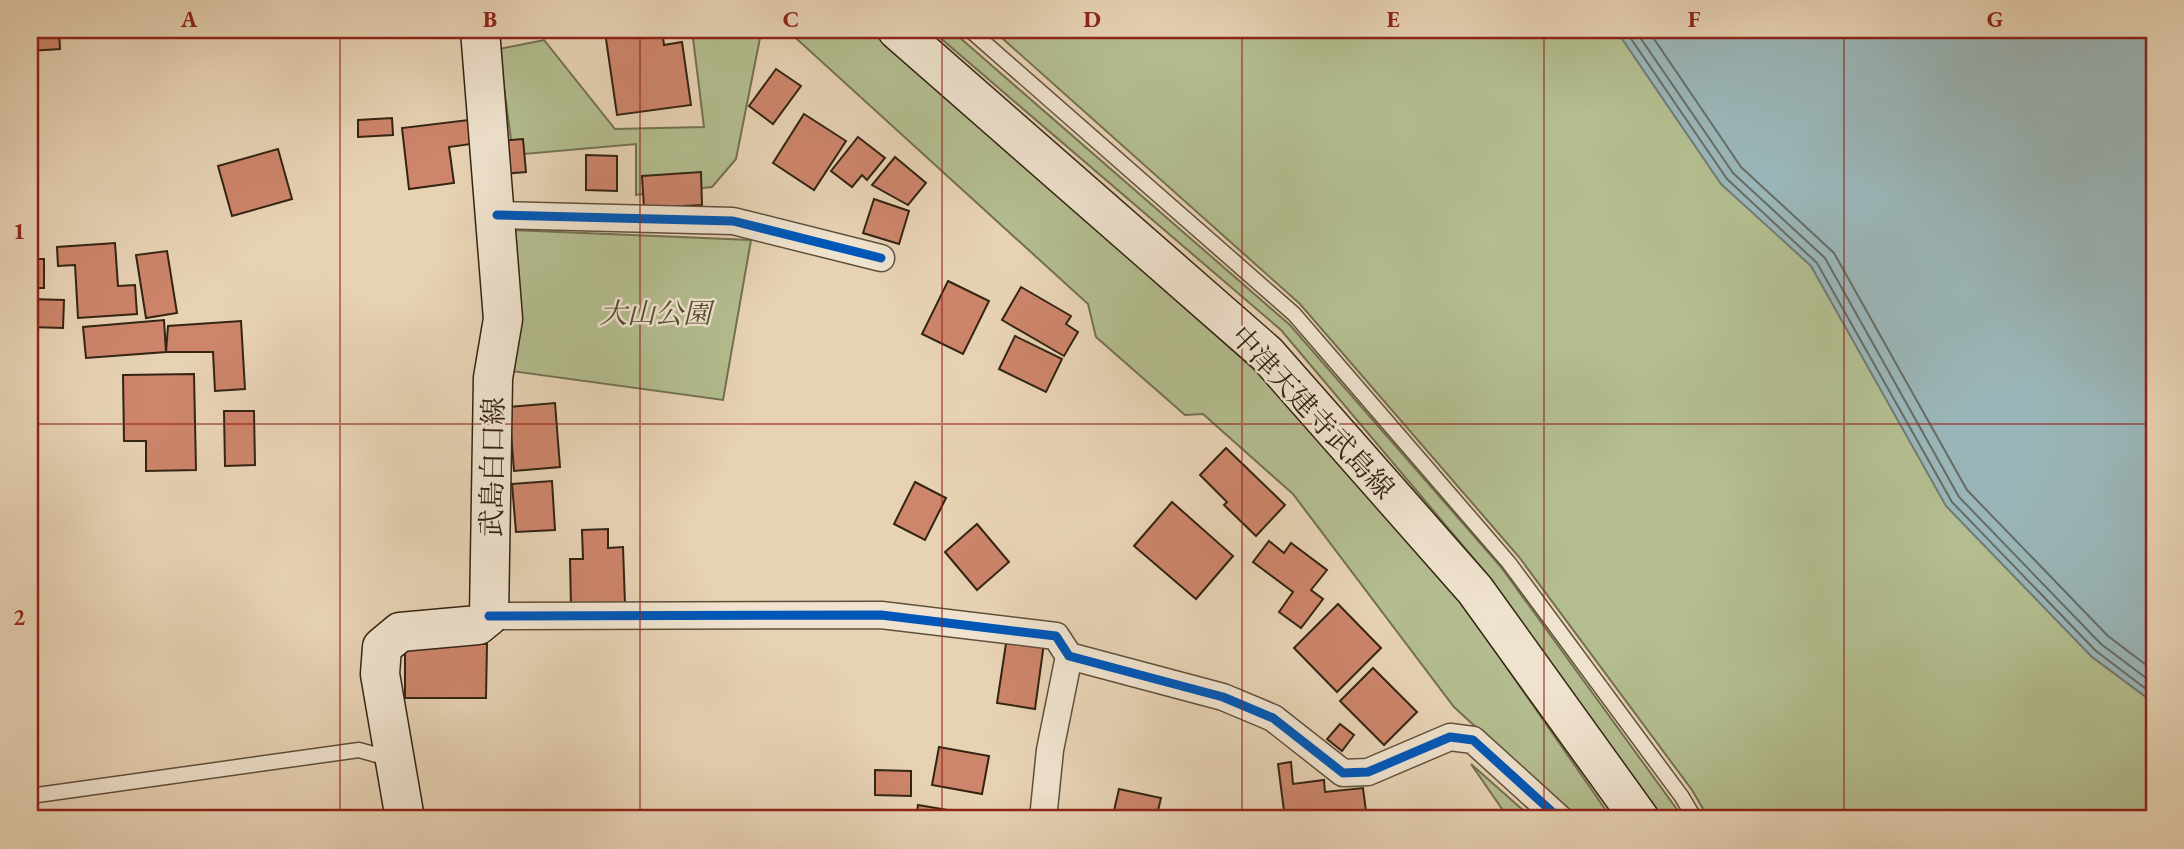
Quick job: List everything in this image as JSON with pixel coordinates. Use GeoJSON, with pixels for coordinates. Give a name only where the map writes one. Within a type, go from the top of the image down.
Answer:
{"type":"FeatureCollection","features":[{"type":"Feature","properties":{"kind":"main road","name":"武島白口線"},"geometry":{"type":"LineString","coordinates":[[480,30],[497,215],[503,319],[493,378],[489,616]]}},
{"type":"Feature","properties":{"kind":"main road","name":"中津天建寺武島線"},"geometry":{"type":"LineString","coordinates":[[897,30],[1267,354],[1475,590],[1640,819]]}},
{"type":"Feature","properties":{"kind":"main road"},"geometry":{"type":"LineString","coordinates":[[405,819],[380,674],[382,647],[400,632],[478,625],[489,616]]}},
{"type":"Feature","properties":{"kind":"street"},"geometry":{"type":"LineString","coordinates":[[497,215],[733,221],[881,258]]}},
{"type":"Feature","properties":{"kind":"street"},"geometry":{"type":"LineString","coordinates":[[489,616],[881,615],[1056,636],[1069,656],[1223,696],[1273,718],[1343,773],[1367,772],[1450,737],[1473,740],[1560,819]]}},
{"type":"Feature","properties":{"kind":"street"},"geometry":{"type":"LineString","coordinates":[[1043,819],[1050,750],[1069,656]]}},
{"type":"Feature","properties":{"kind":"lane"},"geometry":{"type":"LineString","coordinates":[[970,30],[1294,314],[1509,563],[1682,797],[1695,819]]}},
{"type":"Feature","properties":{"kind":"lane"},"geometry":{"type":"LineString","coordinates":[[30,796],[359,750],[393,760]]}},
{"type":"Feature","properties":{"kind":"green space"},"geometry":{"type":"Polygon","coordinates":[[[692,30],[787,30],[760,38],[736,159],[712,187],[636,195],[636,144],[513,155],[499,49],[544,40],[615,129],[704,127],[692,30]]]}},
{"type":"Feature","properties":{"kind":"green space"},"geometry":{"type":"Polygon","coordinates":[[[787,30],[873,30],[1265,379],[1462,603],[1612,819],[1576,819],[1454,707],[1293,494],[1203,414],[1185,415],[1096,337],[1088,304],[787,30]]]}},
{"type":"Feature","properties":{"kind":"green space"},"geometry":{"type":"Polygon","coordinates":[[[931,30],[951,30],[1290,325],[1501,567],[1684,819],[1661,819],[1486,573],[1281,330],[931,30]]]}},
{"type":"Feature","properties":{"kind":"green space"},"geometry":{"type":"Polygon","coordinates":[[[993,30],[1634,30],[1887,279],[2091,656],[2154,703],[2154,819],[1709,819],[1692,790],[1519,557],[1300,304],[993,30]]]}},
{"type":"Feature","properties":{"kind":"green space","name":"大山公園"},"geometry":{"type":"Polygon","coordinates":[[[512,230],[751,240],[723,400],[511,371],[512,230]]]}},
{"type":"Feature","properties":{"kind":"green space"},"geometry":{"type":"Polygon","coordinates":[[[1471,764],[1533,819],[1509,819],[1471,764]]]}},
{"type":"Feature","properties":{"kind":"water"},"geometry":{"type":"Polygon","coordinates":[[[1616,30],[2154,30],[2154,703],[2091,656],[1946,506],[1811,266],[1721,184],[1616,30]]]}},
{"type":"Feature","properties":{"kind":"building"},"geometry":{"type":"Polygon","coordinates":[[[30,30],[59,30],[60,49],[30,51],[30,30]]]}},
{"type":"Feature","properties":{"kind":"building"},"geometry":{"type":"Polygon","coordinates":[[[255,30],[285,30],[255,33],[255,30]]]}},
{"type":"Feature","properties":{"kind":"building"},"geometry":{"type":"Polygon","coordinates":[[[561,30],[662,30],[664,45],[682,42],[691,105],[617,115],[605,32],[562,38],[561,30]]]}},
{"type":"Feature","properties":{"kind":"building"},"geometry":{"type":"Polygon","coordinates":[[[776,69],[801,86],[773,124],[749,106],[776,69]]]}},
{"type":"Feature","properties":{"kind":"building"},"geometry":{"type":"Polygon","coordinates":[[[804,114],[846,141],[814,190],[773,163],[804,114]]]}},
{"type":"Feature","properties":{"kind":"building"},"geometry":{"type":"Polygon","coordinates":[[[392,118],[393,135],[358,137],[358,120],[392,118]]]}},
{"type":"Feature","properties":{"kind":"building"},"geometry":{"type":"Polygon","coordinates":[[[468,120],[471,144],[449,147],[454,183],[409,189],[402,128],[468,120]]]}},
{"type":"Feature","properties":{"kind":"building"},"geometry":{"type":"Polygon","coordinates":[[[858,137],[885,158],[867,180],[862,175],[852,187],[831,171],[858,137]]]}},
{"type":"Feature","properties":{"kind":"building"},"geometry":{"type":"Polygon","coordinates":[[[523,139],[526,172],[501,174],[499,141],[523,139]]]}},
{"type":"Feature","properties":{"kind":"building"},"geometry":{"type":"Polygon","coordinates":[[[278,149],[292,199],[232,216],[218,166],[278,149]]]}},
{"type":"Feature","properties":{"kind":"building"},"geometry":{"type":"Polygon","coordinates":[[[586,155],[617,156],[617,191],[586,190],[586,155]]]}},
{"type":"Feature","properties":{"kind":"building"},"geometry":{"type":"Polygon","coordinates":[[[895,157],[926,183],[908,205],[872,185],[895,157]]]}},
{"type":"Feature","properties":{"kind":"building"},"geometry":{"type":"Polygon","coordinates":[[[701,172],[702,205],[644,208],[642,176],[701,172]]]}},
{"type":"Feature","properties":{"kind":"building"},"geometry":{"type":"Polygon","coordinates":[[[874,199],[909,211],[899,244],[863,233],[874,199]]]}},
{"type":"Feature","properties":{"kind":"building"},"geometry":{"type":"Polygon","coordinates":[[[115,243],[118,286],[135,285],[137,314],[78,318],[75,265],[58,266],[57,247],[115,243]]]}},
{"type":"Feature","properties":{"kind":"building"},"geometry":{"type":"Polygon","coordinates":[[[167,251],[177,313],[146,318],[136,255],[167,251]]]}},
{"type":"Feature","properties":{"kind":"building"},"geometry":{"type":"Polygon","coordinates":[[[30,259],[44,259],[44,288],[30,288],[30,259]]]}},
{"type":"Feature","properties":{"kind":"building"},"geometry":{"type":"Polygon","coordinates":[[[948,281],[989,301],[963,354],[922,334],[948,281]]]}},
{"type":"Feature","properties":{"kind":"building"},"geometry":{"type":"Polygon","coordinates":[[[1021,287],[1071,316],[1066,324],[1078,332],[1064,356],[1002,320],[1021,287]]]}},
{"type":"Feature","properties":{"kind":"building"},"geometry":{"type":"Polygon","coordinates":[[[30,299],[64,300],[63,328],[30,327],[30,299]]]}},
{"type":"Feature","properties":{"kind":"building"},"geometry":{"type":"Polygon","coordinates":[[[164,320],[166,352],[86,358],[83,327],[164,320]]]}},
{"type":"Feature","properties":{"kind":"building"},"geometry":{"type":"Polygon","coordinates":[[[241,321],[245,389],[215,391],[213,352],[166,352],[168,326],[241,321]]]}},
{"type":"Feature","properties":{"kind":"building"},"geometry":{"type":"Polygon","coordinates":[[[1015,336],[1062,359],[1046,392],[999,369],[1015,336]]]}},
{"type":"Feature","properties":{"kind":"building"},"geometry":{"type":"Polygon","coordinates":[[[194,374],[196,470],[146,471],[146,441],[124,441],[123,375],[194,374]]]}},
{"type":"Feature","properties":{"kind":"building"},"geometry":{"type":"Polygon","coordinates":[[[555,403],[560,467],[514,471],[509,407],[555,403]]]}},
{"type":"Feature","properties":{"kind":"building"},"geometry":{"type":"Polygon","coordinates":[[[224,411],[254,411],[255,465],[225,466],[224,411]]]}},
{"type":"Feature","properties":{"kind":"building"},"geometry":{"type":"Polygon","coordinates":[[[1226,448],[1285,505],[1256,536],[1224,505],[1227,502],[1200,475],[1226,448]]]}},
{"type":"Feature","properties":{"kind":"building"},"geometry":{"type":"Polygon","coordinates":[[[552,481],[555,530],[516,532],[512,484],[552,481]]]}},
{"type":"Feature","properties":{"kind":"building"},"geometry":{"type":"Polygon","coordinates":[[[915,482],[946,498],[925,540],[894,524],[915,482]]]}},
{"type":"Feature","properties":{"kind":"building"},"geometry":{"type":"Polygon","coordinates":[[[1172,502],[1233,556],[1196,599],[1134,546],[1172,502]]]}},
{"type":"Feature","properties":{"kind":"building"},"geometry":{"type":"Polygon","coordinates":[[[977,524],[1009,562],[977,590],[945,552],[977,524]]]}},
{"type":"Feature","properties":{"kind":"building"},"geometry":{"type":"Polygon","coordinates":[[[608,529],[608,548],[623,547],[625,604],[571,606],[570,559],[583,559],[582,530],[608,529]]]}},
{"type":"Feature","properties":{"kind":"building"},"geometry":{"type":"Polygon","coordinates":[[[1269,541],[1284,553],[1291,543],[1327,570],[1311,590],[1323,599],[1301,628],[1279,612],[1293,592],[1253,562],[1269,541]]]}},
{"type":"Feature","properties":{"kind":"building"},"geometry":{"type":"Polygon","coordinates":[[[1338,604],[1381,648],[1337,692],[1294,648],[1338,604]]]}},
{"type":"Feature","properties":{"kind":"building"},"geometry":{"type":"Polygon","coordinates":[[[1007,637],[1044,643],[1035,709],[997,703],[1007,637]]]}},
{"type":"Feature","properties":{"kind":"building"},"geometry":{"type":"Polygon","coordinates":[[[405,644],[487,644],[486,698],[405,698],[405,644]]]}},
{"type":"Feature","properties":{"kind":"building"},"geometry":{"type":"Polygon","coordinates":[[[1373,668],[1417,712],[1384,745],[1340,701],[1373,668]]]}},
{"type":"Feature","properties":{"kind":"building"},"geometry":{"type":"Polygon","coordinates":[[[1340,724],[1354,735],[1342,751],[1327,739],[1340,724]]]}},
{"type":"Feature","properties":{"kind":"building"},"geometry":{"type":"Polygon","coordinates":[[[939,747],[989,756],[982,794],[932,785],[939,747]]]}},
{"type":"Feature","properties":{"kind":"building"},"geometry":{"type":"Polygon","coordinates":[[[1291,762],[1293,784],[1324,780],[1325,792],[1363,788],[1367,819],[1285,819],[1278,764],[1291,762]]]}},
{"type":"Feature","properties":{"kind":"building"},"geometry":{"type":"Polygon","coordinates":[[[875,770],[911,771],[911,796],[875,795],[875,770]]]}},
{"type":"Feature","properties":{"kind":"building"},"geometry":{"type":"Polygon","coordinates":[[[1119,789],[1161,798],[1156,819],[1113,815],[1119,789]]]}},
{"type":"Feature","properties":{"kind":"building"},"geometry":{"type":"Polygon","coordinates":[[[918,805],[972,814],[972,819],[916,819],[918,805]]]}},
{"type":"Feature","properties":{"kind":"building"},"geometry":{"type":"Polygon","coordinates":[[[1169,812],[1219,819],[1168,819],[1169,812]]]}},
{"type":"Feature","properties":{"kind":"cycle path"},"geometry":{"type":"LineString","coordinates":[[497,215],[733,221],[881,258]]}},
{"type":"Feature","properties":{"kind":"cycle path"},"geometry":{"type":"LineString","coordinates":[[489,616],[881,615],[1056,636],[1069,656],[1223,697],[1273,718],[1343,773],[1368,772],[1450,737],[1473,740],[1560,819]]}}]}
